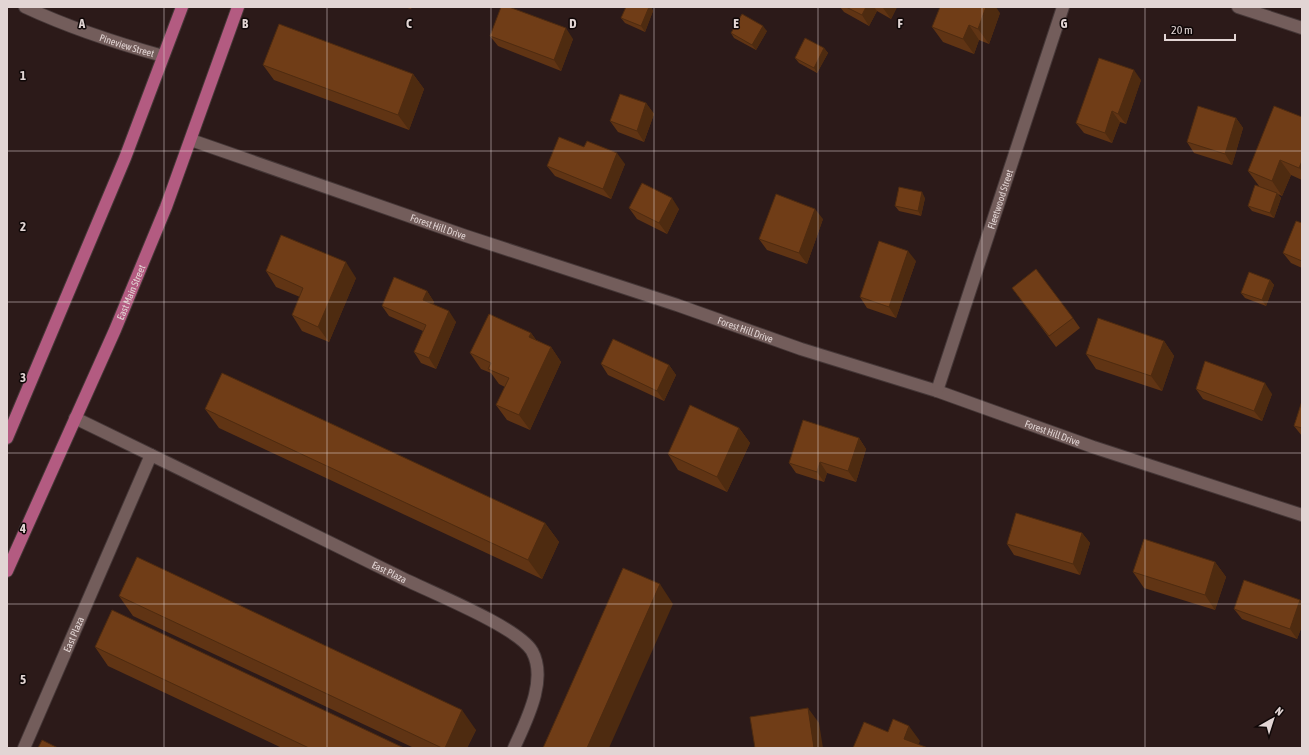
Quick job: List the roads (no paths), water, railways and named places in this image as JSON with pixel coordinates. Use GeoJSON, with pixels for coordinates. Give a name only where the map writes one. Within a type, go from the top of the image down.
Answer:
{"type":"FeatureCollection","features":[{"type":"Feature","properties":{"kind":"main road"},"geometry":{"type":"LineString","coordinates":[[7,438],[125,158],[182,7]]}},
{"type":"Feature","properties":{"kind":"main road","name":"East Main Street"},"geometry":{"type":"LineString","coordinates":[[7,571],[115,330],[191,140],[238,7]]}},
{"type":"Feature","properties":{"kind":"street","name":"Pineview Street"},"geometry":{"type":"LineString","coordinates":[[25,7],[50,19],[111,42],[163,56]]}},
{"type":"Feature","properties":{"kind":"street","name":"Fleetwood Street"},"geometry":{"type":"LineString","coordinates":[[937,391],[1063,7]]}},
{"type":"Feature","properties":{"kind":"street"},"geometry":{"type":"LineString","coordinates":[[1238,7],[1302,28]]}},
{"type":"Feature","properties":{"kind":"street","name":"Forest Hill Drive"},"geometry":{"type":"LineString","coordinates":[[191,140],[466,236],[677,305],[802,349],[937,391],[1093,447],[1223,491],[1302,515]]}},
{"type":"Feature","properties":{"kind":"street","name":"East Plaza"},"geometry":{"type":"LineString","coordinates":[[75,418],[486,618],[520,638],[531,650],[536,662],[538,674],[535,692],[514,748]]}},
{"type":"Feature","properties":{"kind":"street","name":"East Plaza"},"geometry":{"type":"LineString","coordinates":[[24,748],[151,455]]}}]}
